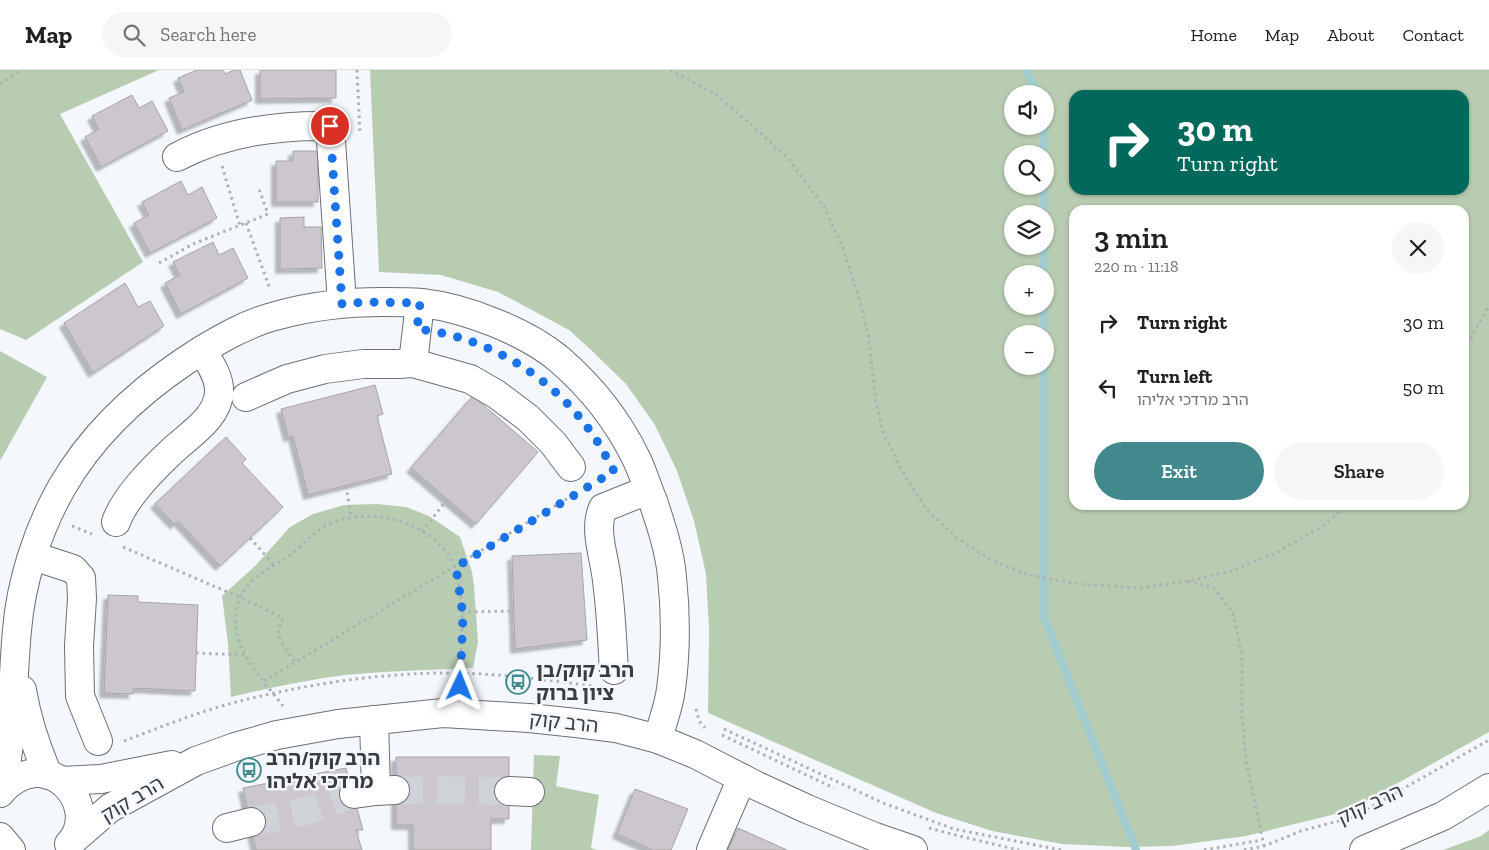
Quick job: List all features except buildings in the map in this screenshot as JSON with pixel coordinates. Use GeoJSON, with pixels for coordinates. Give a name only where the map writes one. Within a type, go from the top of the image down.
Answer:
{"type":"FeatureCollection","features":[{"type":"Feature","properties":{"kind":"street"},"geometry":{"type":"LineString","coordinates":[[177,157],[193,148],[231,136],[270,128],[330,126],[342,304]]}},
{"type":"Feature","properties":{"kind":"street"},"geometry":{"type":"LineString","coordinates":[[0,793],[9,750],[20,610],[45,560],[48,516],[62,487],[102,432],[126,407],[152,385],[202,350],[223,338],[278,315],[342,304],[366,302],[420,303],[475,315],[505,326],[559,359],[600,401],[618,426],[637,459],[664,536],[672,576],[675,639],[671,692],[658,739]]}},
{"type":"Feature","properties":{"kind":"street"},"geometry":{"type":"LineString","coordinates":[[413,363],[420,303]]}},
{"type":"Feature","properties":{"kind":"street"},"geometry":{"type":"LineString","coordinates":[[110,534],[135,491],[156,467],[206,420],[217,404],[220,391],[217,378],[202,350]]}},
{"type":"Feature","properties":{"kind":"street"},"geometry":{"type":"LineString","coordinates":[[246,397],[286,379],[326,368],[363,364],[413,363],[470,379],[496,394],[528,418],[553,443],[576,479]]}},
{"type":"Feature","properties":{"kind":"street"},"geometry":{"type":"LineString","coordinates":[[614,670],[607,581],[598,526],[599,516],[602,508],[648,490]]}},
{"type":"Feature","properties":{"kind":"street"},"geometry":{"type":"LineString","coordinates":[[45,560],[73,569],[81,578],[80,696],[98,741]]}},
{"type":"Feature","properties":{"kind":"street"},"geometry":{"type":"LineString","coordinates":[[16,654],[25,710],[36,746],[55,778],[71,790],[77,803],[80,816],[77,829],[67,845]]}},
{"type":"Feature","properties":{"kind":"street","name":"הרב קוק"},"geometry":{"type":"LineString","coordinates":[[67,845],[110,808],[196,761],[235,747],[277,735],[338,724],[443,713],[520,717],[616,728],[658,739],[695,754],[873,844],[918,838]]}},
{"type":"Feature","properties":{"kind":"street"},"geometry":{"type":"LineString","coordinates":[[374,720],[375,792]]}},
{"type":"Feature","properties":{"kind":"street","name":"הרב קוק"},"geometry":{"type":"LineString","coordinates":[[0,793],[9,783],[21,776],[34,773],[55,778],[100,779],[196,761]]}},
{"type":"Feature","properties":{"kind":"street"},"geometry":{"type":"LineString","coordinates":[[711,850],[742,778]]}},
{"type":"Feature","properties":{"kind":"street","name":"הרב קוק"},"geometry":{"type":"LineString","coordinates":[[1364,850],[1443,816],[1489,788]]}},
{"type":"Feature","properties":{"kind":"street"},"geometry":{"type":"LineString","coordinates":[[0,837],[11,850]]}},
{"type":"Feature","properties":{"kind":"path"},"geometry":{"type":"LineString","coordinates":[[0,84],[21,70]]}},
{"type":"Feature","properties":{"kind":"path"},"geometry":{"type":"LineString","coordinates":[[670,70],[716,94],[746,120],[788,158],[824,207],[843,248],[857,291],[868,334],[876,401],[884,435],[904,476],[926,509],[956,537],[990,559],[1028,575],[1079,584],[1140,588],[1188,581],[1232,571],[1276,553],[1323,526],[1342,510]]}},
{"type":"Feature","properties":{"kind":"path"},"geometry":{"type":"LineString","coordinates":[[213,142],[240,226]]}},
{"type":"Feature","properties":{"kind":"path"},"geometry":{"type":"LineString","coordinates":[[159,263],[193,244],[268,214],[259,189]]}},
{"type":"Feature","properties":{"kind":"path"},"geometry":{"type":"LineString","coordinates":[[246,223],[272,297]]}},
{"type":"Feature","properties":{"kind":"path"},"geometry":{"type":"LineString","coordinates":[[1469,341],[1489,306]]}},
{"type":"Feature","properties":{"kind":"path"},"geometry":{"type":"LineString","coordinates":[[264,681],[456,567],[576,479]]}},
{"type":"Feature","properties":{"kind":"path"},"geometry":{"type":"LineString","coordinates":[[346,486],[351,518]]}},
{"type":"Feature","properties":{"kind":"path"},"geometry":{"type":"LineString","coordinates":[[422,532],[447,499]]}},
{"type":"Feature","properties":{"kind":"path"},"geometry":{"type":"LineString","coordinates":[[284,706],[248,662],[240,646],[236,628],[236,611],[239,597],[248,586],[325,526],[363,516],[396,520],[422,532],[449,554],[456,567],[462,612],[460,686]]}},
{"type":"Feature","properties":{"kind":"path"},"geometry":{"type":"LineString","coordinates":[[45,560],[72,526],[76,517]]}},
{"type":"Feature","properties":{"kind":"path"},"geometry":{"type":"LineString","coordinates":[[72,526],[110,534],[284,618],[278,632],[284,647],[295,662]]}},
{"type":"Feature","properties":{"kind":"path"},"geometry":{"type":"LineString","coordinates":[[250,538],[274,565]]}},
{"type":"Feature","properties":{"kind":"path"},"geometry":{"type":"LineString","coordinates":[[1188,581],[1214,588],[1233,613],[1242,654],[1242,715],[1246,761],[1264,846]]}},
{"type":"Feature","properties":{"kind":"path"},"geometry":{"type":"LineString","coordinates":[[462,612],[514,611]]}},
{"type":"Feature","properties":{"kind":"path"},"geometry":{"type":"LineString","coordinates":[[196,653],[245,655]]}},
{"type":"Feature","properties":{"kind":"path"},"geometry":{"type":"LineString","coordinates":[[696,706],[699,721],[705,728],[713,731]]}},
{"type":"Feature","properties":{"kind":"path"},"geometry":{"type":"LineString","coordinates":[[724,729],[883,803],[954,829],[1061,850]]}},
{"type":"Feature","properties":{"kind":"path"},"geometry":{"type":"LineString","coordinates":[[721,734],[839,791]]}},
{"type":"Feature","properties":{"kind":"path","name":"הרב קוק"},"geometry":{"type":"LineString","coordinates":[[1244,850],[1264,846],[1301,831],[1353,817],[1489,740]]}},
{"type":"Feature","properties":{"kind":"path"},"geometry":{"type":"LineString","coordinates":[[918,838],[951,834],[1019,850]]}},
{"type":"Feature","properties":{"kind":"path"},"geometry":{"type":"LineString","coordinates":[[1204,850],[1262,840]]}},
{"type":"Feature","properties":{"kind":"green space"},"geometry":{"type":"Polygon","coordinates":[[[0,70],[159,70],[60,114],[143,262],[26,340],[0,329],[0,70]]]}},
{"type":"Feature","properties":{"kind":"green space"},"geometry":{"type":"Polygon","coordinates":[[[370,70],[1489,70],[1489,732],[1348,811],[1246,836],[1172,846],[1127,847],[1062,844],[992,831],[936,813],[708,713],[709,630],[706,574],[694,521],[677,471],[655,425],[626,384],[569,330],[498,292],[441,275],[379,272],[370,70]]]}},
{"type":"Feature","properties":{"kind":"green space"},"geometry":{"type":"Polygon","coordinates":[[[0,351],[47,377],[0,461],[0,351]]]}},
{"type":"Feature","properties":{"kind":"green space"},"geometry":{"type":"Polygon","coordinates":[[[377,504],[406,507],[429,516],[460,537],[472,572],[474,586],[478,642],[473,668],[345,675],[288,684],[231,697],[228,644],[222,596],[255,566],[290,527],[313,514],[344,505],[377,504]]]}},
{"type":"Feature","properties":{"kind":"green space"},"geometry":{"type":"Polygon","coordinates":[[[534,755],[560,756],[556,786],[599,795],[591,848],[597,850],[531,850],[534,755]]]}},
{"type":"Feature","properties":{"kind":"green space"},"geometry":{"type":"Polygon","coordinates":[[[1489,830],[1489,850],[1443,850],[1481,836],[1489,830]]]}},
{"type":"Feature","properties":{"kind":"waterway"},"geometry":{"type":"LineString","coordinates":[[1026,70],[1034,85]]}},
{"type":"Feature","properties":{"kind":"waterway"},"geometry":{"type":"LineString","coordinates":[[1044,135],[1044,145]]}},
{"type":"Feature","properties":{"kind":"waterway"},"geometry":{"type":"LineString","coordinates":[[1044,195],[1044,205]]}},
{"type":"Feature","properties":{"kind":"waterway"},"geometry":{"type":"LineString","coordinates":[[1044,255],[1044,265]]}},
{"type":"Feature","properties":{"kind":"waterway"},"geometry":{"type":"LineString","coordinates":[[1044,315],[1044,325]]}},
{"type":"Feature","properties":{"kind":"waterway"},"geometry":{"type":"LineString","coordinates":[[1044,375],[1044,617],[1136,850]]}},
{"type":"Feature","properties":{"kind":"tunnel"},"geometry":{"type":"LineString","coordinates":[[395,790],[509,791]]}},
{"type":"Feature","properties":{"kind":"tunnel"},"geometry":{"type":"LineString","coordinates":[[251,822],[306,811],[354,794]]}},
{"type":"Feature","properties":{"kind":"place","name":"הרב קוק/בן ציון ברוק"},"geometry":{"type":"Point","coordinates":[518,682]}},
{"type":"Feature","properties":{"kind":"place","name":"הרב קוק/הרב מרדכי אליהו"},"geometry":{"type":"Point","coordinates":[249,770]}},
{"type":"Feature","properties":{"kind":"route"},"geometry":{"type":"LineString","coordinates":[[330,126],[342,304],[366,302],[420,303],[417,329],[434,331],[467,340],[494,350],[541,379],[580,417],[597,440],[614,471],[456,567],[463,616],[460,686]]}}]}
